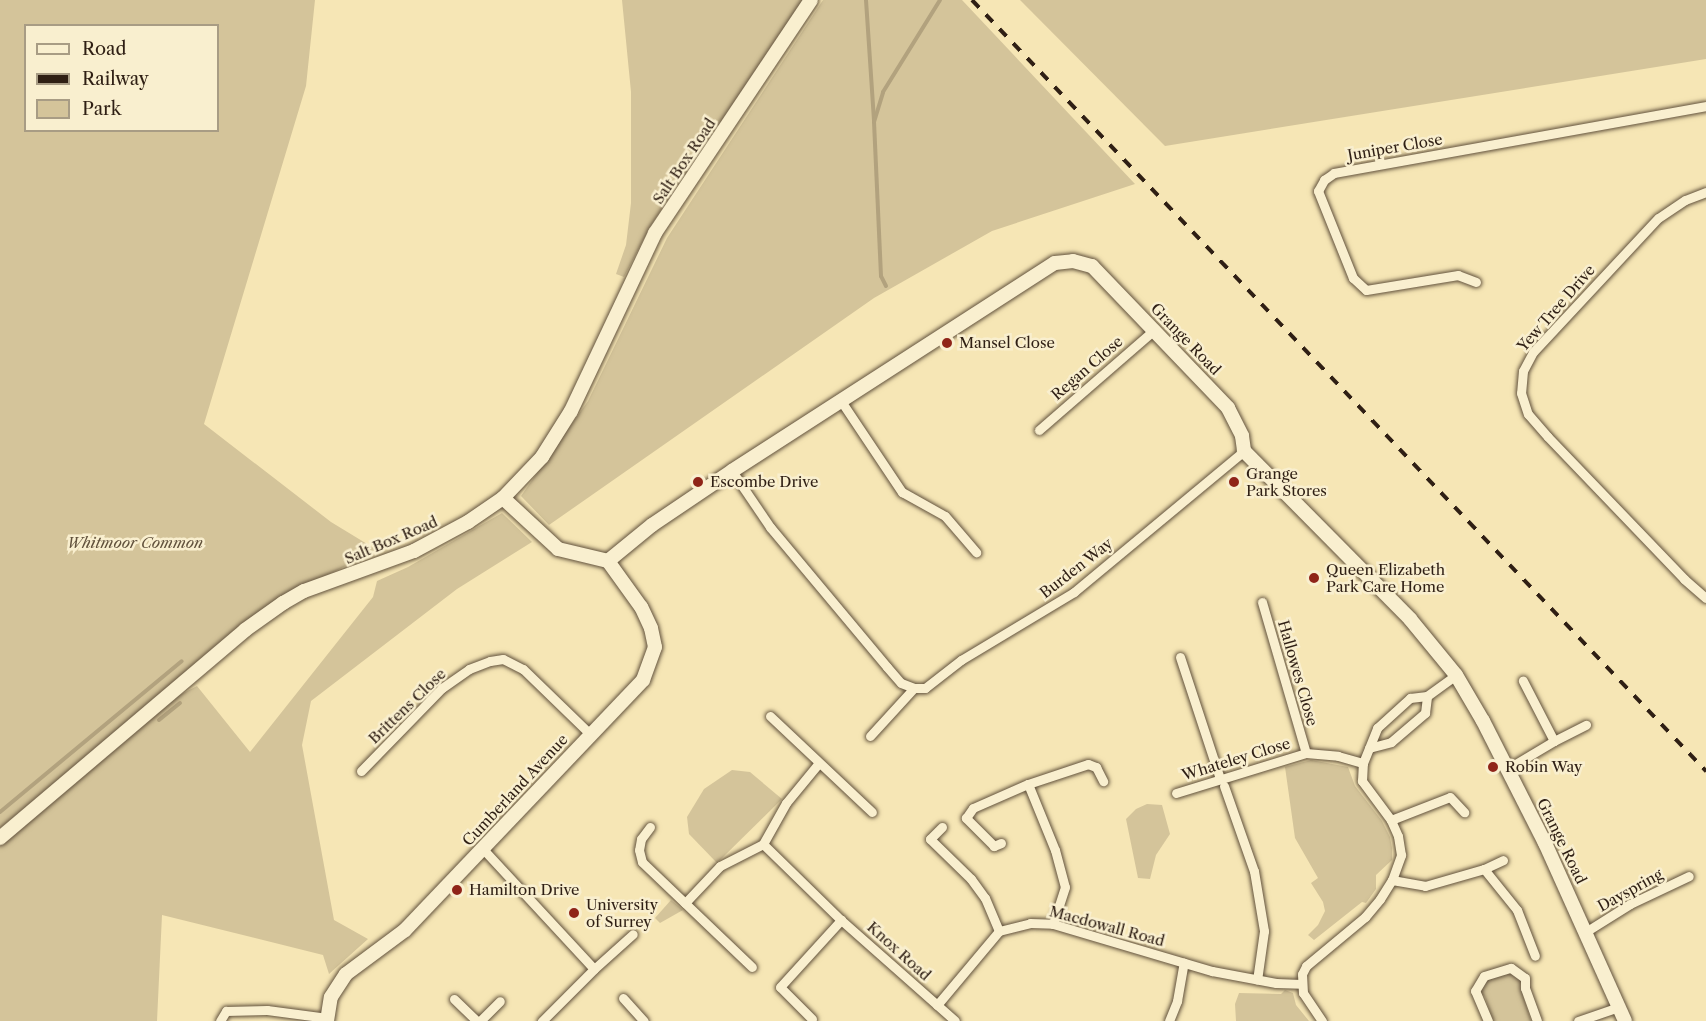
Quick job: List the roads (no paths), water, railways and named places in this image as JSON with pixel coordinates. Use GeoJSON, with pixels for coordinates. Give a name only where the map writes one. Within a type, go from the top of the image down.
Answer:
{"type":"FeatureCollection","features":[{"type":"Feature","properties":{"kind":"street","name":"Salt Box Road"},"geometry":{"type":"LineString","coordinates":[[0,838],[244,630],[282,603],[304,591],[414,551],[459,528],[503,498],[542,456],[571,411],[655,233],[811,0]]}},
{"type":"Feature","properties":{"kind":"street","name":"Juniper Close"},"geometry":{"type":"LineString","coordinates":[[1476,282],[1458,276],[1366,290],[1353,278],[1318,191],[1324,180],[1334,173],[1706,106]]}},
{"type":"Feature","properties":{"kind":"street","name":"Yew Tree Drive"},"geometry":{"type":"LineString","coordinates":[[1706,192],[1684,200],[1658,218],[1533,352],[1523,371],[1521,393],[1528,414],[1548,437],[1684,579],[1706,598]]}},
{"type":"Feature","properties":{"kind":"street","name":"Grange Road"},"geometry":{"type":"LineString","coordinates":[[608,561],[652,525],[732,471],[1055,263],[1073,261],[1092,266],[1155,329],[1228,408],[1242,436],[1244,451],[1410,619],[1456,675],[1507,769],[1587,931],[1625,1021]]}},
{"type":"Feature","properties":{"kind":"street","name":"Regan Close"},"geometry":{"type":"LineString","coordinates":[[1039,430],[1155,329]]}},
{"type":"Feature","properties":{"kind":"street"},"geometry":{"type":"LineString","coordinates":[[841,401],[902,492],[945,516],[976,552]]}},
{"type":"Feature","properties":{"kind":"street","name":"Burden Way"},"geometry":{"type":"LineString","coordinates":[[914,688],[925,688],[961,660],[1074,592],[1244,451]]}},
{"type":"Feature","properties":{"kind":"street"},"geometry":{"type":"LineString","coordinates":[[732,471],[770,528],[887,668],[901,683],[914,688],[870,736]]}},
{"type":"Feature","properties":{"kind":"street"},"geometry":{"type":"LineString","coordinates":[[503,498],[558,549],[608,561]]}},
{"type":"Feature","properties":{"kind":"street","name":"Cumberland Avenue"},"geometry":{"type":"LineString","coordinates":[[327,1019],[331,997],[346,974],[405,930],[643,680],[656,647],[641,607],[608,561]]}},
{"type":"Feature","properties":{"kind":"street","name":"Hallowes Close"},"geometry":{"type":"LineString","coordinates":[[1262,602],[1306,753]]}},
{"type":"Feature","properties":{"kind":"street"},"geometry":{"type":"LineString","coordinates":[[1180,657],[1254,872],[1264,932],[1257,980]]}},
{"type":"Feature","properties":{"kind":"street","name":"Brittens Close"},"geometry":{"type":"LineString","coordinates":[[361,771],[442,688],[469,669],[490,661],[503,659],[523,669],[590,734]]}},
{"type":"Feature","properties":{"kind":"street"},"geometry":{"type":"LineString","coordinates":[[1322,1021],[1307,1002],[1301,984],[1302,975],[1311,959],[1365,917],[1392,880],[1401,855],[1398,836],[1391,820],[1362,781],[1362,763],[1377,728],[1410,698],[1427,696],[1456,675]]}},
{"type":"Feature","properties":{"kind":"street"},"geometry":{"type":"LineString","coordinates":[[1523,681],[1554,741]]}},
{"type":"Feature","properties":{"kind":"street"},"geometry":{"type":"LineString","coordinates":[[1369,748],[1391,741],[1425,713],[1427,696]]}},
{"type":"Feature","properties":{"kind":"street"},"geometry":{"type":"LineString","coordinates":[[770,716],[818,764],[872,812]]}},
{"type":"Feature","properties":{"kind":"street"},"geometry":{"type":"LineString","coordinates":[[1507,769],[1586,725]]}},
{"type":"Feature","properties":{"kind":"street"},"geometry":{"type":"LineString","coordinates":[[1306,753],[1338,756],[1362,763]]}},
{"type":"Feature","properties":{"kind":"street","name":"Whateley Close"},"geometry":{"type":"LineString","coordinates":[[1176,794],[1222,783],[1306,753]]}},
{"type":"Feature","properties":{"kind":"street"},"geometry":{"type":"LineString","coordinates":[[685,903],[720,866],[763,844],[786,803],[818,764]]}},
{"type":"Feature","properties":{"kind":"street"},"geometry":{"type":"LineString","coordinates":[[1000,843],[994,846],[966,818],[973,808],[1028,784],[1088,764],[1096,767],[1103,781]]}},
{"type":"Feature","properties":{"kind":"street"},"geometry":{"type":"LineString","coordinates":[[1028,784],[1055,849],[1065,887],[1053,924]]}},
{"type":"Feature","properties":{"kind":"street"},"geometry":{"type":"LineString","coordinates":[[1391,820],[1450,797],[1464,812]]}},
{"type":"Feature","properties":{"kind":"street"},"geometry":{"type":"LineString","coordinates":[[937,1005],[999,931],[985,898],[971,879],[930,839],[942,826]]}},
{"type":"Feature","properties":{"kind":"street"},"geometry":{"type":"LineString","coordinates":[[650,827],[641,839],[639,850],[642,862],[752,967]]}},
{"type":"Feature","properties":{"kind":"street","name":"Knox Road"},"geometry":{"type":"LineString","coordinates":[[763,844],[841,920],[955,1021]]}},
{"type":"Feature","properties":{"kind":"street"},"geometry":{"type":"LineString","coordinates":[[483,849],[594,969]]}},
{"type":"Feature","properties":{"kind":"street"},"geometry":{"type":"LineString","coordinates":[[1392,880],[1425,886],[1503,860]]}},
{"type":"Feature","properties":{"kind":"street"},"geometry":{"type":"LineString","coordinates":[[1484,868],[1517,910],[1535,956]]}},
{"type":"Feature","properties":{"kind":"street","name":"Dayspring"},"geometry":{"type":"LineString","coordinates":[[1587,931],[1630,904],[1689,876]]}},
{"type":"Feature","properties":{"kind":"street"},"geometry":{"type":"LineString","coordinates":[[812,1019],[780,987],[841,920]]}},
{"type":"Feature","properties":{"kind":"street","name":"Macdowall Road"},"geometry":{"type":"LineString","coordinates":[[999,931],[1030,923],[1053,924],[1184,963],[1257,980],[1301,984]]}},
{"type":"Feature","properties":{"kind":"street"},"geometry":{"type":"LineString","coordinates":[[542,1021],[633,934]]}},
{"type":"Feature","properties":{"kind":"street"},"geometry":{"type":"LineString","coordinates":[[1169,1021],[1177,1001],[1184,963]]}},
{"type":"Feature","properties":{"kind":"street"},"geometry":{"type":"LineString","coordinates":[[1488,1021],[1475,992],[1484,976],[1511,968],[1525,978],[1525,988],[1537,1021]]}},
{"type":"Feature","properties":{"kind":"street"},"geometry":{"type":"LineString","coordinates":[[623,998],[644,1021]]}},
{"type":"Feature","properties":{"kind":"street"},"geometry":{"type":"LineString","coordinates":[[454,999],[478,1021],[500,1001]]}},
{"type":"Feature","properties":{"kind":"street"},"geometry":{"type":"LineString","coordinates":[[1578,1021],[1619,1007]]}},
{"type":"Feature","properties":{"kind":"street"},"geometry":{"type":"LineString","coordinates":[[220,1021],[226,1011],[267,1010],[327,1019]]}},
{"type":"Feature","properties":{"kind":"waterway"},"geometry":{"type":"LineString","coordinates":[[866,0],[874,121]]}},
{"type":"Feature","properties":{"kind":"waterway"},"geometry":{"type":"LineString","coordinates":[[886,286],[881,276],[874,122],[883,92],[940,0]]}},
{"type":"Feature","properties":{"kind":"waterway"},"geometry":{"type":"LineString","coordinates":[[0,812],[182,661]]}},
{"type":"Feature","properties":{"kind":"waterway"},"geometry":{"type":"LineString","coordinates":[[159,720],[180,703]]}},
{"type":"Feature","properties":{"kind":"railway"},"geometry":{"type":"LineString","coordinates":[[972,0],[1706,771]]}},
{"type":"Feature","properties":{"kind":"place","name":"Mansel Close"},"geometry":{"type":"Point","coordinates":[947,343]}},
{"type":"Feature","properties":{"kind":"place","name":"Escombe Drive"},"geometry":{"type":"Point","coordinates":[698,482]}},
{"type":"Feature","properties":{"kind":"place","name":"Grange Park Stores"},"geometry":{"type":"Point","coordinates":[1234,482]}},
{"type":"Feature","properties":{"kind":"place","name":"Queen Elizabeth Park Care Home"},"geometry":{"type":"Point","coordinates":[1314,578]}},
{"type":"Feature","properties":{"kind":"place","name":"Robin Way"},"geometry":{"type":"Point","coordinates":[1493,767]}},
{"type":"Feature","properties":{"kind":"place","name":"Hamilton Drive"},"geometry":{"type":"Point","coordinates":[457,890]}},
{"type":"Feature","properties":{"kind":"place","name":"University of Surrey"},"geometry":{"type":"Point","coordinates":[574,913]}},
{"type":"Feature","properties":{"kind":"park label","name":"Whitmoor Common"},"geometry":{"type":"Point","coordinates":[135,543]}}]}
